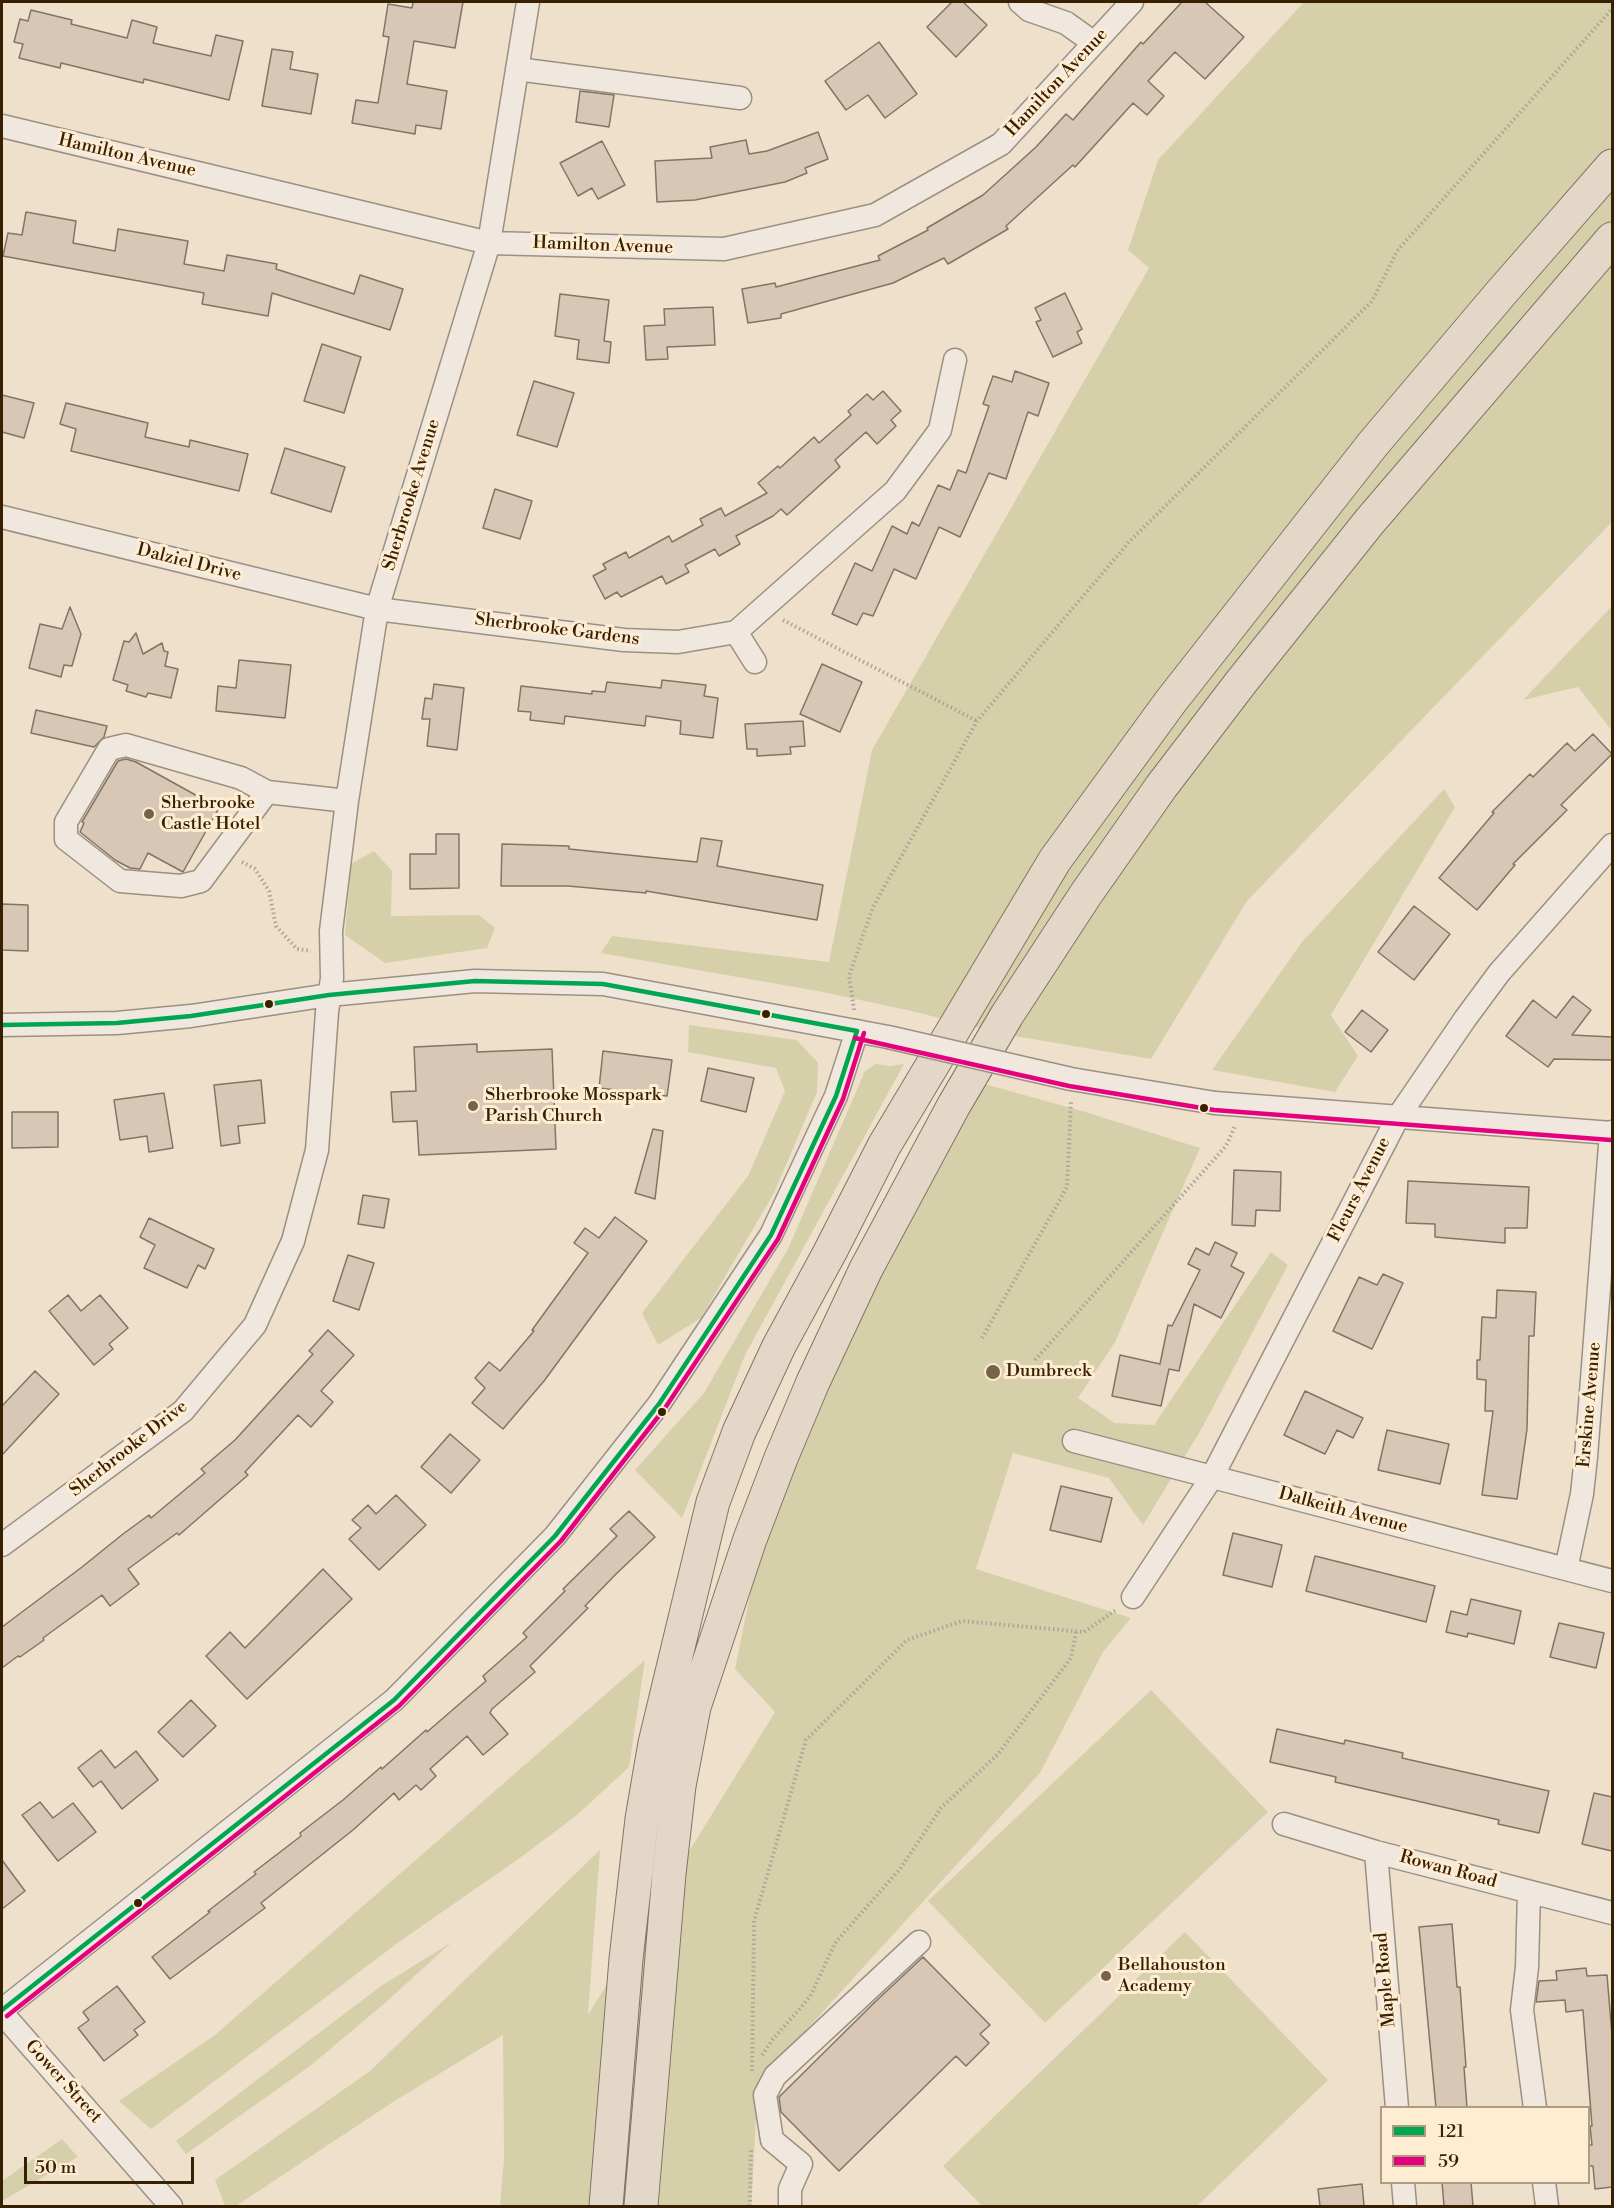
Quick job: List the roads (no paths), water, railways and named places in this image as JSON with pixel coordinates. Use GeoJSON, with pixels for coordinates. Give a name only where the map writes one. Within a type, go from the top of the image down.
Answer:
{"type":"FeatureCollection","features":[{"type":"Feature","properties":{"kind":"highway"},"geometry":{"type":"LineString","coordinates":[[1501,293],[1612,142]]}},
{"type":"Feature","properties":{"kind":"highway"},"geometry":{"type":"LineString","coordinates":[[606,2206],[626,1959],[642,1820],[655,1743],[713,1502],[739,1432],[779,1346],[884,1146],[1055,860],[1118,771],[1373,444],[1612,166]]}},
{"type":"Feature","properties":{"kind":"highway"},"geometry":{"type":"LineString","coordinates":[[641,2206],[669,1874],[679,1786],[694,1707],[750,1539],[790,1436],[836,1332],[897,1210],[954,1105],[1037,968],[1115,852],[1197,738],[1370,520],[1612,239]]}},
{"type":"Feature","properties":{"kind":"highway"},"geometry":{"type":"LineString","coordinates":[[1197,738],[1612,266]]}},
{"type":"Feature","properties":{"kind":"street","name":"Sherbrooke Avenue"},"geometry":{"type":"LineString","coordinates":[[329,995],[332,978],[330,954],[347,801],[377,609],[489,243],[528,2]]}},
{"type":"Feature","properties":{"kind":"street"},"geometry":{"type":"LineString","coordinates":[[1020,2],[1029,9],[1066,23],[1094,43]]}},
{"type":"Feature","properties":{"kind":"street","name":"Hamilton Avenue"},"geometry":{"type":"LineString","coordinates":[[2,126],[489,243],[724,249],[875,215],[1001,144],[1132,2]]}},
{"type":"Feature","properties":{"kind":"street"},"geometry":{"type":"LineString","coordinates":[[517,69],[740,98]]}},
{"type":"Feature","properties":{"kind":"street"},"geometry":{"type":"LineString","coordinates":[[755,662],[736,632],[895,490],[940,430],[956,360]]}},
{"type":"Feature","properties":{"kind":"street","name":"Dalziel Drive"},"geometry":{"type":"LineString","coordinates":[[2,517],[377,609]]}},
{"type":"Feature","properties":{"kind":"street","name":"Sherbrooke Gardens"},"geometry":{"type":"LineString","coordinates":[[377,609],[624,640],[678,642],[736,632]]}},
{"type":"Feature","properties":{"kind":"street"},"geometry":{"type":"LineString","coordinates":[[267,792],[201,881],[181,886],[120,880],[66,839],[66,822],[109,749],[126,745],[241,778],[267,792],[347,801]]}},
{"type":"Feature","properties":{"kind":"street","name":"Fleurs Avenue"},"geometry":{"type":"LineString","coordinates":[[1133,1597],[1212,1477],[1398,1117],[1465,1018],[1499,973],[1612,845]]}},
{"type":"Feature","properties":{"kind":"street"},"geometry":{"type":"LineString","coordinates":[[2,1025],[117,1023],[191,1016],[329,995],[475,981],[603,984],[888,1037],[1071,1079],[1215,1103],[1612,1132]]}},
{"type":"Feature","properties":{"kind":"street","name":"Sherbrooke Drive"},"geometry":{"type":"LineString","coordinates":[[2,1545],[183,1411],[255,1325],[293,1241],[317,1150],[329,995]]}},
{"type":"Feature","properties":{"kind":"street"},"geometry":{"type":"LineString","coordinates":[[2,2012],[394,1700],[555,1536],[659,1404],[771,1236],[836,1096],[857,1031]]}},
{"type":"Feature","properties":{"kind":"street","name":"Erskine Avenue"},"geometry":{"type":"LineString","coordinates":[[1566,1569],[1582,1494],[1586,1457],[1612,1132]]}},
{"type":"Feature","properties":{"kind":"street","name":"Dalkeith Avenue"},"geometry":{"type":"LineString","coordinates":[[1074,1440],[1612,1581]]}},
{"type":"Feature","properties":{"kind":"street","name":"Rowan Road"},"geometry":{"type":"LineString","coordinates":[[1284,1824],[1376,1852],[1612,1914]]}},
{"type":"Feature","properties":{"kind":"street","name":"Maple Road"},"geometry":{"type":"LineString","coordinates":[[1376,1852],[1397,2106]]}},
{"type":"Feature","properties":{"kind":"street"},"geometry":{"type":"LineString","coordinates":[[1529,1892],[1527,1967],[1522,2010],[1535,2106]]}},
{"type":"Feature","properties":{"kind":"street"},"geometry":{"type":"LineString","coordinates":[[790,2206],[790,2189],[801,2164],[772,2140],[765,2095],[775,2076],[919,1942]]}},
{"type":"Feature","properties":{"kind":"street","name":"Gower Street"},"geometry":{"type":"LineString","coordinates":[[2,2012],[171,2206]]}},
{"type":"Feature","properties":{"kind":"street"},"geometry":{"type":"LineString","coordinates":[[1403,2184],[1405,2206]]}},
{"type":"Feature","properties":{"kind":"street"},"geometry":{"type":"LineString","coordinates":[[1545,2184],[1547,2206]]}},
{"type":"Feature","properties":{"kind":"place","name":"Sherbrooke Castle Hotel"},"geometry":{"type":"Point","coordinates":[149,814]}},
{"type":"Feature","properties":{"kind":"place","name":"Sherbrooke Mosspark Parish Church"},"geometry":{"type":"Point","coordinates":[473,1106]}},
{"type":"Feature","properties":{"kind":"place","name":"Dumbreck"},"geometry":{"type":"Point","coordinates":[993,1372]}},
{"type":"Feature","properties":{"kind":"place","name":"Bellahouston Academy"},"geometry":{"type":"Point","coordinates":[1106,1976]}}]}
